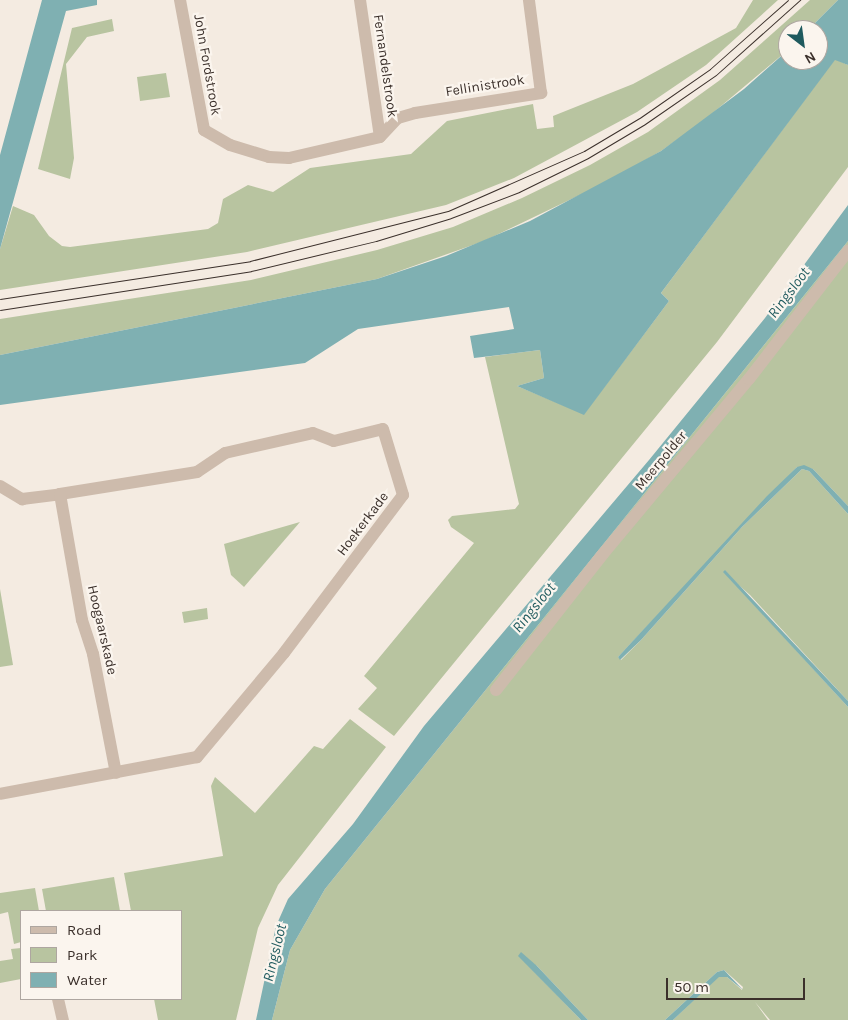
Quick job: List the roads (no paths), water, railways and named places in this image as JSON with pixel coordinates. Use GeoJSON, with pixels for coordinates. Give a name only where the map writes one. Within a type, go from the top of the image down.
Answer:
{"type":"FeatureCollection","features":[{"type":"Feature","properties":{"kind":"street","name":"John Fordstrook"},"geometry":{"type":"LineString","coordinates":[[180,0],[204,130],[230,145],[269,157],[289,158],[380,137]]}},
{"type":"Feature","properties":{"kind":"street","name":"Fernandelstrook"},"geometry":{"type":"LineString","coordinates":[[360,0],[380,137]]}},
{"type":"Feature","properties":{"kind":"street","name":"Fellinistrook"},"geometry":{"type":"LineString","coordinates":[[380,137],[398,118],[415,113],[541,98],[529,0]]}},
{"type":"Feature","properties":{"kind":"street","name":"Meerpolder"},"geometry":{"type":"LineString","coordinates":[[496,690],[603,554],[749,379],[848,251]]}},
{"type":"Feature","properties":{"kind":"street","name":"Hoekerkade"},"geometry":{"type":"LineString","coordinates":[[0,486],[22,499],[60,494],[198,472],[225,454],[312,433],[334,442],[383,430],[403,495],[284,652],[197,757],[0,794]]}},
{"type":"Feature","properties":{"kind":"street","name":"Hoogaarskade"},"geometry":{"type":"LineString","coordinates":[[60,494],[82,620],[93,654],[116,772]]}},
{"type":"Feature","properties":{"kind":"street"},"geometry":{"type":"LineString","coordinates":[[58,1000],[63,1020]]}},
{"type":"Feature","properties":{"kind":"water"},"geometry":{"type":"Polygon","coordinates":[[[42,0],[97,0],[97,5],[66,11],[0,249],[0,155],[42,0]]]}},
{"type":"Feature","properties":{"kind":"water"},"geometry":{"type":"Polygon","coordinates":[[[838,0],[848,0],[848,65],[835,60],[828,69],[828,20],[818,20],[838,0]]]}},
{"type":"Feature","properties":{"kind":"water"},"geometry":{"type":"Polygon","coordinates":[[[778,59],[778,70],[828,70],[661,293],[669,301],[584,415],[517,386],[544,378],[540,350],[474,358],[470,336],[514,329],[509,307],[358,329],[305,363],[0,405],[0,355],[377,279],[446,256],[530,221],[661,151],[744,89],[778,59]]]}},
{"type":"Feature","properties":{"kind":"water","name":"Ringsloot"},"geometry":{"type":"Polygon","coordinates":[[[848,205],[848,241],[325,889],[290,950],[272,1020],[256,1020],[276,926],[288,899],[353,824],[424,726],[649,460],[765,318],[848,205]]]}},
{"type":"Feature","properties":{"kind":"water"},"geometry":{"type":"Polygon","coordinates":[[[804,465],[813,469],[848,506],[848,514],[809,471],[802,469],[742,527],[641,640],[620,660],[618,657],[767,496],[797,467],[804,465]]]}},
{"type":"Feature","properties":{"kind":"water"},"geometry":{"type":"Polygon","coordinates":[[[725,570],[848,701],[848,707],[723,572],[725,570]]]}},
{"type":"Feature","properties":{"kind":"water"},"geometry":{"type":"Polygon","coordinates":[[[521,952],[537,966],[588,1020],[581,1020],[518,956],[521,952]]]}},
{"type":"Feature","properties":{"kind":"water"},"geometry":{"type":"Polygon","coordinates":[[[724,970],[743,990],[727,977],[719,977],[673,1020],[665,1020],[717,972],[724,970]]]}},
{"type":"Feature","properties":{"kind":"tram line"},"geometry":{"type":"LineString","coordinates":[[0,299],[250,261],[448,211],[584,151],[641,117],[710,69],[788,0]]}},
{"type":"Feature","properties":{"kind":"tram line"},"geometry":{"type":"LineString","coordinates":[[0,310],[251,271],[376,241],[451,218],[519,192],[588,158],[645,124],[716,75],[800,0]]}}]}
